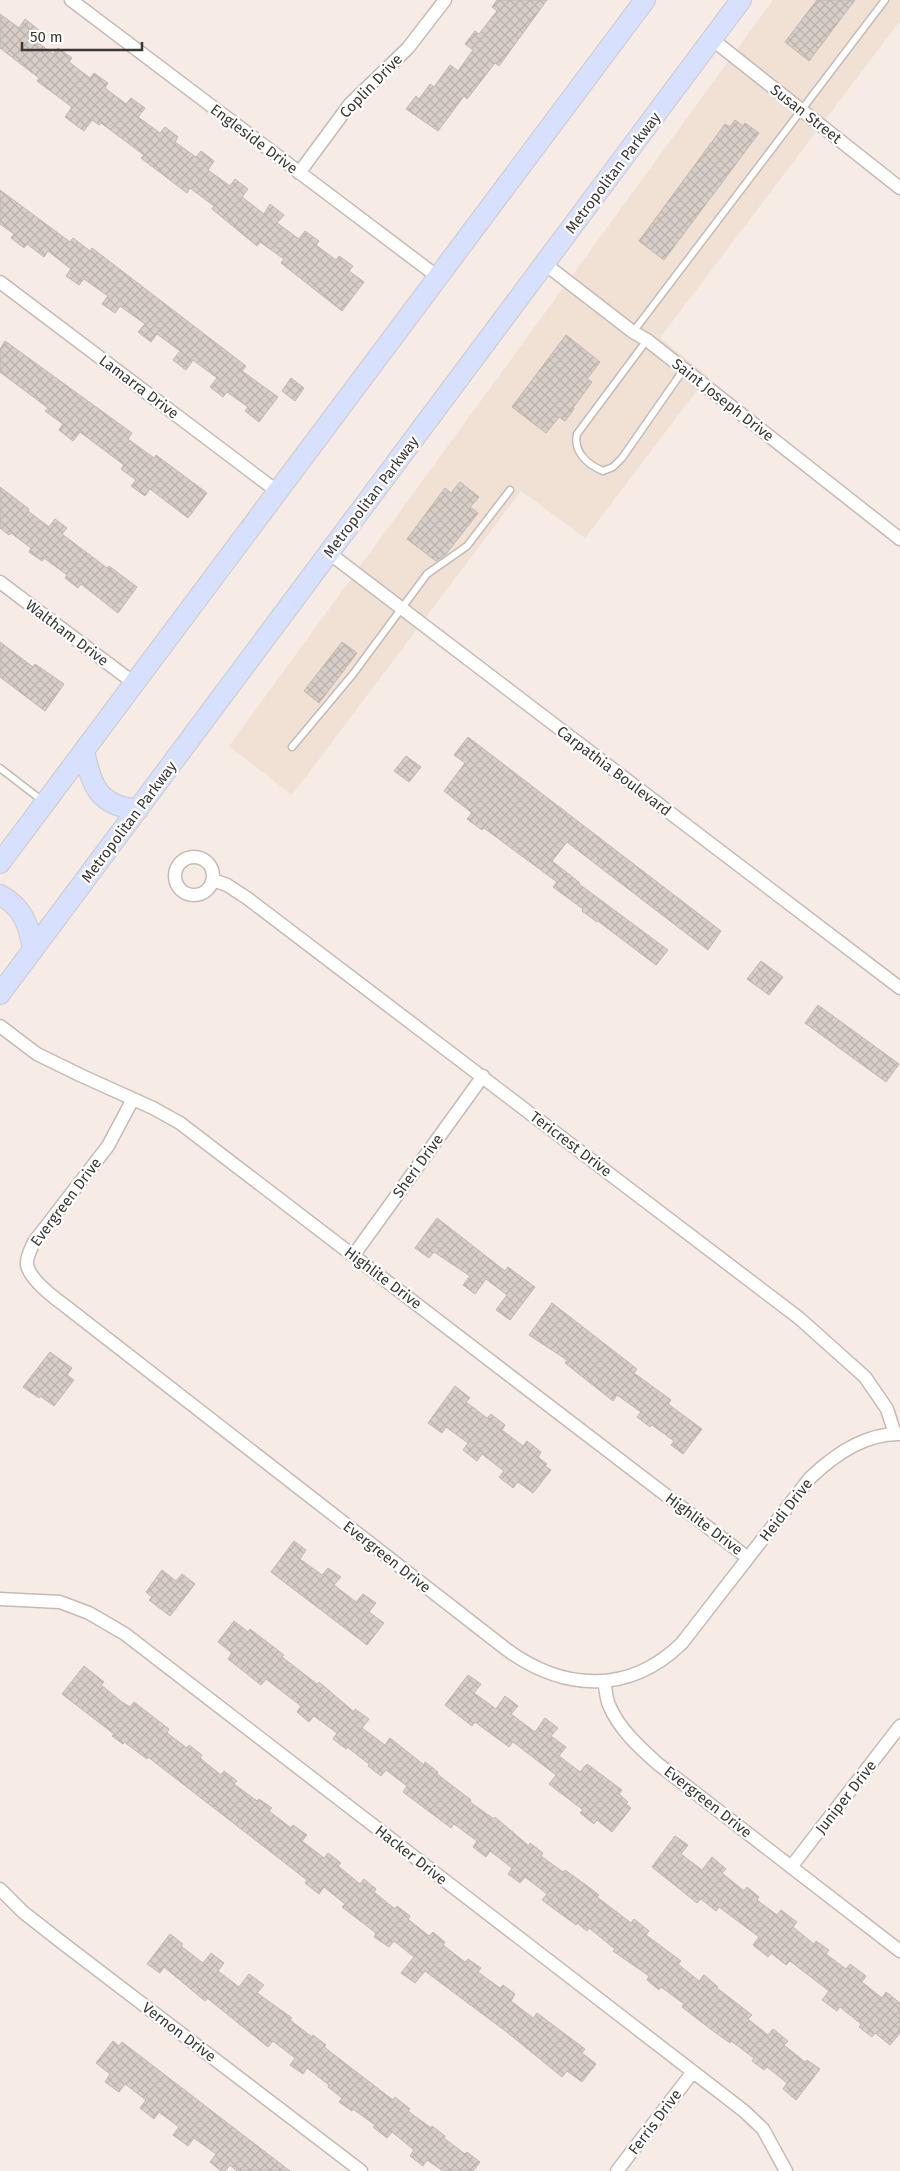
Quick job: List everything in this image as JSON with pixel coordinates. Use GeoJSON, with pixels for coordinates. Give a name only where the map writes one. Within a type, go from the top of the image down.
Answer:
{"type":"FeatureCollection","features":[{"type":"Feature","properties":{"kind":"main road"},"geometry":{"type":"LineString","coordinates":[[0,863],[645,0]]}},
{"type":"Feature","properties":{"kind":"main road","name":"Metropolitan Parkway"},"geometry":{"type":"LineString","coordinates":[[0,994],[546,264],[740,1]]}},
{"type":"Feature","properties":{"kind":"main road"},"geometry":{"type":"LineString","coordinates":[[84,750],[89,771],[100,795],[109,803],[120,808],[138,810]]}},
{"type":"Feature","properties":{"kind":"main road"},"geometry":{"type":"LineString","coordinates":[[0,895],[19,908],[25,918],[32,950]]}},
{"type":"Feature","properties":{"kind":"street","name":"Engleside Drive"},"geometry":{"type":"LineString","coordinates":[[71,0],[438,277]]}},
{"type":"Feature","properties":{"kind":"street","name":"Coplin Drive"},"geometry":{"type":"LineString","coordinates":[[299,172],[350,104],[408,48],[445,0]]}},
{"type":"Feature","properties":{"kind":"street","name":"Susan Street"},"geometry":{"type":"LineString","coordinates":[[712,40],[900,188]]}},
{"type":"Feature","properties":{"kind":"street","name":"Saint Joseph Drive"},"geometry":{"type":"LineString","coordinates":[[546,264],[633,332],[647,340],[900,539]]}},
{"type":"Feature","properties":{"kind":"street","name":"Lamarra Drive"},"geometry":{"type":"LineString","coordinates":[[0,282],[278,492]]}},
{"type":"Feature","properties":{"kind":"street","name":"Carpathia Boulevard"},"geometry":{"type":"LineString","coordinates":[[329,553],[900,988]]}},
{"type":"Feature","properties":{"kind":"street","name":"Waltham Drive"},"geometry":{"type":"LineString","coordinates":[[0,582],[134,683]]}},
{"type":"Feature","properties":{"kind":"street","name":"Tericrest Drive"},"geometry":{"type":"LineString","coordinates":[[213,880],[227,885],[247,898],[800,1318],[848,1360],[878,1394],[898,1434]]}},
{"type":"Feature","properties":{"kind":"street","name":"Highlite Drive"},"geometry":{"type":"LineString","coordinates":[[0,1026],[37,1054],[180,1123],[748,1558]]}},
{"type":"Feature","properties":{"kind":"street","name":"Sheri Drive"},"geometry":{"type":"LineString","coordinates":[[353,1256],[483,1076]]}},
{"type":"Feature","properties":{"kind":"street","name":"Evergreen Drive"},"geometry":{"type":"LineString","coordinates":[[133,1100],[108,1146],[34,1242],[28,1254],[27,1265],[35,1278],[64,1306],[521,1660],[545,1673],[572,1681],[604,1682],[609,1705],[638,1746],[658,1764],[900,1951]]}},
{"type":"Feature","properties":{"kind":"street","name":"Heidi Drive"},"geometry":{"type":"LineString","coordinates":[[604,1682],[633,1675],[662,1660],[676,1650],[810,1478],[823,1465],[855,1444],[875,1437],[898,1434]]}},
{"type":"Feature","properties":{"kind":"street","name":"Hacker Drive"},"geometry":{"type":"LineString","coordinates":[[0,1599],[60,1602],[89,1613],[125,1634],[692,2073],[744,2111],[763,2128],[786,2171]]}},
{"type":"Feature","properties":{"kind":"street","name":"Juniper Drive"},"geometry":{"type":"LineString","coordinates":[[791,1867],[900,1726]]}},
{"type":"Feature","properties":{"kind":"street","name":"Vernon Drive"},"geometry":{"type":"LineString","coordinates":[[0,1889],[23,1912],[60,1941],[361,2171]]}},
{"type":"Feature","properties":{"kind":"street","name":"Ferris Drive"},"geometry":{"type":"LineString","coordinates":[[617,2171],[692,2073]]}},
{"type":"Feature","properties":{"kind":"lane"},"geometry":{"type":"LineString","coordinates":[[633,332],[885,0]]}},
{"type":"Feature","properties":{"kind":"lane"},"geometry":{"type":"LineString","coordinates":[[647,340],[577,434],[577,451],[582,456],[603,471],[613,468],[684,369]]}},
{"type":"Feature","properties":{"kind":"lane"},"geometry":{"type":"LineString","coordinates":[[292,748],[353,674],[427,574],[467,546],[510,490]]}},
{"type":"Feature","properties":{"kind":"lane"},"geometry":{"type":"LineString","coordinates":[[0,768],[45,803]]}},
{"type":"Feature","properties":{"kind":"shaded area"},"geometry":{"type":"Polygon","coordinates":[[[773,0],[900,0],[900,21],[660,338],[708,376],[585,538],[521,491],[292,795],[229,746],[773,0]]]}},
{"type":"Feature","properties":{"kind":"building"},"geometry":{"type":"Polygon","coordinates":[[[497,0],[547,0],[499,66],[495,63],[467,99],[464,96],[438,131],[406,109],[416,96],[419,99],[430,84],[434,87],[450,65],[458,71],[473,50],[465,44],[475,31],[479,34],[497,11],[492,7],[497,0]]]}},
{"type":"Feature","properties":{"kind":"building"},"geometry":{"type":"Polygon","coordinates":[[[817,0],[855,0],[809,61],[785,42],[817,0]]]}},
{"type":"Feature","properties":{"kind":"building"},"geometry":{"type":"Polygon","coordinates":[[[0,14],[19,28],[25,19],[39,30],[32,38],[53,54],[58,48],[72,58],[69,62],[90,78],[94,73],[108,83],[105,88],[126,104],[131,98],[145,108],[138,117],[160,133],[165,127],[178,137],[175,142],[196,157],[201,151],[214,161],[208,170],[230,186],[235,179],[248,189],[242,197],[264,214],[270,204],[284,215],[277,223],[299,239],[305,231],[319,241],[316,245],[336,260],[339,256],[353,266],[349,271],[364,282],[342,311],[281,263],[284,259],[260,242],[257,246],[212,209],[214,206],[190,188],[187,193],[141,158],[144,155],[101,123],[99,125],[92,120],[84,131],[65,117],[72,107],[37,81],[39,78],[0,48],[0,14]]]}},
{"type":"Feature","properties":{"kind":"building"},"geometry":{"type":"Polygon","coordinates":[[[735,120],[743,126],[745,123],[759,133],[664,260],[639,241],[725,124],[730,127],[735,120]]]}},
{"type":"Feature","properties":{"kind":"building"},"geometry":{"type":"Polygon","coordinates":[[[0,190],[70,242],[73,238],[90,251],[92,248],[246,366],[242,371],[278,397],[259,422],[245,411],[248,407],[227,392],[223,397],[210,387],[217,378],[193,360],[186,370],[173,360],[180,351],[157,334],[151,342],[138,332],[145,324],[120,306],[115,313],[102,304],[108,296],[84,279],[79,285],[66,276],[71,269],[48,251],[44,257],[27,244],[24,248],[11,238],[14,234],[0,224],[0,190]]]}},
{"type":"Feature","properties":{"kind":"building"},"geometry":{"type":"Polygon","coordinates":[[[566,335],[600,362],[587,379],[592,382],[565,421],[559,417],[546,433],[512,407],[566,335]]]}},
{"type":"Feature","properties":{"kind":"building"},"geometry":{"type":"Polygon","coordinates":[[[5,341],[132,433],[128,439],[154,458],[156,455],[207,493],[188,518],[150,489],[145,496],[131,486],[136,480],[121,469],[124,465],[80,432],[73,441],[59,430],[63,424],[45,411],[48,408],[0,372],[0,349],[5,341]]]}},
{"type":"Feature","properties":{"kind":"building"},"geometry":{"type":"Polygon","coordinates":[[[291,378],[304,388],[295,401],[282,391],[291,378]]]}},
{"type":"Feature","properties":{"kind":"building"},"geometry":{"type":"Polygon","coordinates":[[[460,482],[479,497],[470,507],[478,513],[446,554],[436,561],[407,539],[445,488],[451,493],[460,482]]]}},
{"type":"Feature","properties":{"kind":"building"},"geometry":{"type":"Polygon","coordinates":[[[0,487],[49,527],[55,519],[67,528],[62,534],[107,568],[109,566],[137,587],[118,613],[81,584],[78,588],[65,578],[67,575],[44,558],[42,561],[29,552],[31,548],[11,533],[9,535],[0,528],[0,487]]]}},
{"type":"Feature","properties":{"kind":"building"},"geometry":{"type":"Polygon","coordinates":[[[0,642],[33,667],[35,664],[64,684],[45,711],[0,677],[0,642]]]}},
{"type":"Feature","properties":{"kind":"building"},"geometry":{"type":"Polygon","coordinates":[[[342,642],[357,653],[319,703],[304,691],[342,642]]]}},
{"type":"Feature","properties":{"kind":"building"},"geometry":{"type":"Polygon","coordinates":[[[468,737],[721,931],[708,950],[567,842],[552,861],[579,884],[668,950],[656,965],[582,911],[583,909],[553,887],[557,882],[484,828],[482,830],[467,819],[472,813],[444,791],[465,763],[454,755],[468,737]]]}},
{"type":"Feature","properties":{"kind":"building"},"geometry":{"type":"Polygon","coordinates":[[[406,756],[421,767],[409,782],[394,771],[406,756]]]}},
{"type":"Feature","properties":{"kind":"building"},"geometry":{"type":"Polygon","coordinates":[[[761,961],[783,977],[769,995],[747,979],[761,961]]]}},
{"type":"Feature","properties":{"kind":"building"},"geometry":{"type":"Polygon","coordinates":[[[818,1005],[899,1064],[886,1082],[805,1023],[818,1005]]]}},
{"type":"Feature","properties":{"kind":"building"},"geometry":{"type":"Polygon","coordinates":[[[437,1218],[505,1271],[508,1267],[535,1287],[510,1320],[496,1310],[507,1295],[486,1279],[475,1294],[463,1285],[470,1276],[434,1252],[429,1258],[415,1248],[437,1218]]]}},
{"type":"Feature","properties":{"kind":"building"},"geometry":{"type":"Polygon","coordinates":[[[552,1303],[637,1369],[634,1373],[671,1400],[668,1404],[702,1429],[683,1454],[671,1445],[674,1441],[637,1417],[641,1412],[617,1395],[613,1401],[565,1363],[567,1360],[529,1335],[552,1303]]]}},
{"type":"Feature","properties":{"kind":"building"},"geometry":{"type":"Polygon","coordinates":[[[50,1352],[72,1368],[67,1375],[74,1380],[54,1406],[23,1387],[50,1352]]]}},
{"type":"Feature","properties":{"kind":"building"},"geometry":{"type":"Polygon","coordinates":[[[455,1386],[470,1398],[466,1402],[487,1418],[491,1414],[505,1425],[502,1430],[523,1446],[527,1441],[541,1452],[538,1457],[551,1470],[533,1493],[518,1482],[513,1488],[499,1477],[504,1471],[482,1454],[477,1461],[463,1450],[468,1443],[446,1427],[442,1433],[428,1423],[455,1386]]]}},
{"type":"Feature","properties":{"kind":"building"},"geometry":{"type":"Polygon","coordinates":[[[294,1541],[306,1550],[300,1559],[322,1575],[328,1568],[341,1577],[334,1585],[356,1602],[363,1594],[376,1603],[369,1612],[384,1623],[367,1645],[271,1572],[294,1541]]]}},
{"type":"Feature","properties":{"kind":"building"},"geometry":{"type":"Polygon","coordinates":[[[162,1570],[176,1581],[182,1574],[195,1584],[170,1616],[149,1600],[152,1597],[146,1592],[162,1570]]]}},
{"type":"Feature","properties":{"kind":"building"},"geometry":{"type":"Polygon","coordinates":[[[234,1621],[248,1632],[250,1629],[284,1655],[282,1657],[317,1684],[319,1682],[354,1712],[355,1709],[369,1719],[362,1728],[385,1745],[390,1738],[424,1765],[425,1762],[438,1772],[437,1774],[471,1800],[470,1802],[494,1819],[495,1817],[529,1846],[530,1843],[543,1853],[541,1856],[563,1872],[565,1870],[586,1885],[599,1895],[597,1897],[631,1923],[634,1919],[649,1931],[646,1935],[681,1961],[678,1964],[699,1981],[704,1975],[717,1988],[752,2015],[748,2019],[768,2035],[773,2029],[788,2041],[784,2045],[805,2062],[807,2060],[820,2069],[796,2100],[783,2089],[787,2083],[767,2067],[764,2070],[752,2061],[754,2058],[731,2041],[730,2043],[682,2007],[684,2004],[661,1987],[659,1990],[647,1980],[649,1976],[613,1951],[615,1949],[589,1928],[587,1931],[577,1923],[576,1925],[542,1900],[547,1894],[525,1877],[520,1883],[508,1874],[512,1868],[490,1851],[486,1857],[473,1847],[477,1841],[454,1824],[451,1828],[403,1792],[407,1786],[386,1770],[381,1776],[347,1747],[346,1749],[333,1739],[337,1733],[314,1716],[309,1722],[297,1712],[301,1706],[266,1679],[261,1685],[228,1659],[232,1653],[218,1642],[234,1621]]]}},
{"type":"Feature","properties":{"kind":"building"},"geometry":{"type":"Polygon","coordinates":[[[84,1666],[104,1682],[101,1685],[122,1702],[130,1707],[134,1702],[169,1729],[167,1733],[187,1748],[189,1745],[202,1755],[200,1758],[221,1775],[224,1771],[237,1781],[234,1784],[257,1801],[259,1799],[272,1808],[269,1811],[291,1828],[293,1825],[307,1835],[302,1841],[324,1858],[328,1853],[341,1863],[338,1866],[360,1884],[364,1879],[376,1889],[374,1892],[395,1909],[397,1906],[410,1916],[408,1919],[429,1936],[433,1932],[445,1942],[443,1945],[465,1962],[468,1959],[481,1968],[478,1972],[500,1988],[503,1985],[515,1994],[511,2001],[533,2018],[537,2013],[585,2049],[582,2053],[596,2064],[582,2082],[567,2071],[562,2077],[508,2033],[425,1971],[415,1983],[401,1973],[414,1957],[394,1941],[389,1947],[374,1937],[376,1933],[342,1907],[345,1904],[324,1887],[319,1894],[305,1883],[307,1880],[148,1757],[147,1759],[124,1742],[123,1744],[112,1736],[114,1734],[62,1694],[84,1666]]]}},
{"type":"Feature","properties":{"kind":"building"},"geometry":{"type":"Polygon","coordinates":[[[468,1675],[481,1684],[474,1693],[496,1709],[505,1696],[518,1706],[511,1714],[535,1732],[545,1718],[558,1728],[551,1736],[566,1747],[559,1756],[580,1772],[587,1764],[622,1790],[619,1794],[628,1802],[626,1804],[631,1808],[612,1832],[597,1820],[594,1824],[580,1813],[583,1810],[549,1784],[556,1775],[513,1742],[509,1747],[475,1722],[472,1726],[445,1705],[468,1675]]]}},
{"type":"Feature","properties":{"kind":"building"},"geometry":{"type":"Polygon","coordinates":[[[675,1836],[688,1845],[681,1854],[702,1870],[712,1857],[726,1869],[722,1873],[744,1891],[747,1887],[759,1897],[757,1900],[777,1915],[781,1910],[797,1922],[793,1927],[814,1944],[816,1941],[829,1950],[826,1954],[846,1969],[850,1964],[866,1976],[862,1982],[882,1998],[886,1992],[900,2003],[900,2033],[890,2045],[875,2033],[872,2037],[859,2027],[861,2024],[840,2007],[837,2011],[822,2000],[829,1991],[790,1961],[786,1965],[771,1953],[768,1957],[753,1945],[759,1937],[719,1907],[716,1911],[701,1899],[697,1903],[652,1867],[675,1836]]]}},
{"type":"Feature","properties":{"kind":"building"},"geometry":{"type":"Polygon","coordinates":[[[170,1934],[183,1944],[181,1946],[203,1963],[211,1953],[224,1963],[218,1971],[239,1987],[249,1974],[264,1985],[257,1993],[292,2018],[290,2020],[326,2045],[324,2047],[393,2100],[395,2097],[410,2109],[408,2111],[431,2128],[432,2126],[465,2154],[467,2152],[480,2162],[473,2171],[443,2171],[427,2160],[423,2166],[410,2156],[414,2150],[392,2132],[387,2138],[373,2127],[375,2125],[353,2109],[352,2111],[339,2102],[342,2098],[307,2068],[303,2074],[290,2065],[295,2058],[273,2041],[268,2047],[207,1998],[205,2001],[164,1967],[160,1973],[147,1964],[170,1934]]]}},
{"type":"Feature","properties":{"kind":"building"},"geometry":{"type":"Polygon","coordinates":[[[113,2041],[119,2046],[122,2042],[290,2171],[237,2171],[230,2165],[225,2171],[221,2171],[210,2162],[216,2154],[194,2138],[188,2146],[173,2135],[179,2127],[159,2112],[154,2119],[140,2108],[146,2100],[125,2084],[119,2092],[105,2082],[110,2074],[96,2063],[113,2041]]]}}]}
